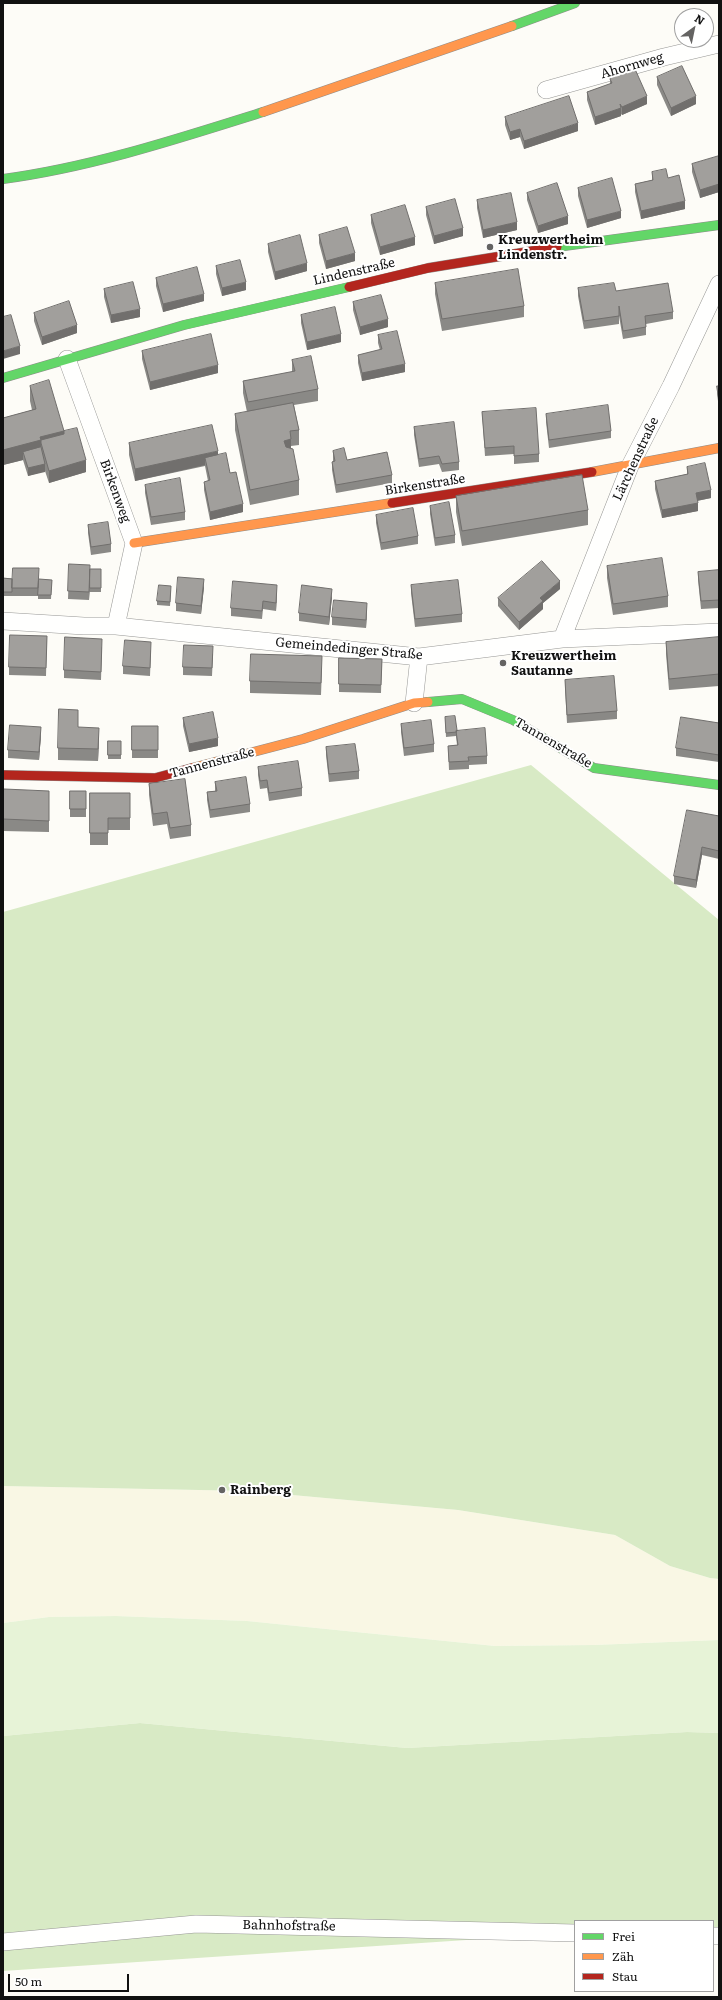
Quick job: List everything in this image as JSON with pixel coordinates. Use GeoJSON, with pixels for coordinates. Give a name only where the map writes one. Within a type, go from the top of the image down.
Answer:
{"type":"FeatureCollection","features":[{"type":"Feature","properties":{"kind":"street"},"geometry":{"type":"LineString","coordinates":[[3,179],[37,175],[146,149],[358,81],[575,3]]}},
{"type":"Feature","properties":{"kind":"street","name":"Ahornweg"},"geometry":{"type":"LineString","coordinates":[[546,90],[664,57],[719,44]]}},
{"type":"Feature","properties":{"kind":"street","name":"Lindenstraße"},"geometry":{"type":"LineString","coordinates":[[3,378],[67,358],[184,325],[428,268],[585,243],[719,225]]}},
{"type":"Feature","properties":{"kind":"street","name":"Lärchenstraße"},"geometry":{"type":"LineString","coordinates":[[562,639],[630,466],[672,386],[719,284]]}},
{"type":"Feature","properties":{"kind":"street","name":"Birkenweg"},"geometry":{"type":"LineString","coordinates":[[67,358],[134,543]]}},
{"type":"Feature","properties":{"kind":"street","name":"Birkenstraße"},"geometry":{"type":"LineString","coordinates":[[134,543],[630,466],[719,448]]}},
{"type":"Feature","properties":{"kind":"street"},"geometry":{"type":"LineString","coordinates":[[116,626],[134,543]]}},
{"type":"Feature","properties":{"kind":"street","name":"Gemeindedinger Straße"},"geometry":{"type":"LineString","coordinates":[[3,621],[84,626],[116,626],[419,657],[562,639],[719,632]]}},
{"type":"Feature","properties":{"kind":"street"},"geometry":{"type":"LineString","coordinates":[[414,702],[419,657]]}},
{"type":"Feature","properties":{"kind":"street","name":"Tannenstraße"},"geometry":{"type":"LineString","coordinates":[[3,775],[155,778],[303,739],[414,702],[462,698],[513,720],[594,768],[719,785]]}},
{"type":"Feature","properties":{"kind":"street","name":"Bahnhofstraße"},"geometry":{"type":"LineString","coordinates":[[3,1942],[196,1924],[574,1933]]}},
{"type":"Feature","properties":{"kind":"shaded area"},"geometry":{"type":"Polygon","coordinates":[[[3,1486],[248,1491],[458,1510],[615,1535],[670,1566],[710,1578],[719,1579],[719,1640],[594,1645],[495,1646],[247,1621],[116,1616],[49,1617],[3,1623],[3,1486]]]}},
{"type":"Feature","properties":{"kind":"green space"},"geometry":{"type":"Polygon","coordinates":[[[531,765],[719,920],[719,1579],[710,1578],[670,1566],[615,1535],[458,1510],[248,1491],[3,1486],[3,912],[531,765]]]}},
{"type":"Feature","properties":{"kind":"green space"},"geometry":{"type":"Polygon","coordinates":[[[116,1616],[247,1621],[495,1646],[594,1645],[719,1640],[719,1733],[687,1732],[407,1748],[140,1723],[3,1736],[3,1623],[49,1617],[116,1616]]]}},
{"type":"Feature","properties":{"kind":"green space"},"geometry":{"type":"Polygon","coordinates":[[[140,1723],[407,1748],[687,1732],[719,1733],[719,1941],[714,1941],[714,1920],[574,1920],[574,1938],[511,1937],[3,1971],[3,1736],[140,1723]]]}},
{"type":"Feature","properties":{"kind":"building"},"geometry":{"type":"Polygon","coordinates":[[[682,66],[696,96],[671,108],[657,77],[682,66]]]}},
{"type":"Feature","properties":{"kind":"building"},"geometry":{"type":"Polygon","coordinates":[[[635,69],[647,96],[622,107],[620,104],[621,108],[595,117],[587,92],[612,83],[610,79],[635,69]]]}},
{"type":"Feature","properties":{"kind":"building"},"geometry":{"type":"Polygon","coordinates":[[[569,96],[578,123],[524,141],[520,129],[510,132],[505,117],[569,96]]]}},
{"type":"Feature","properties":{"kind":"building"},"geometry":{"type":"Polygon","coordinates":[[[719,156],[719,184],[700,190],[692,164],[719,156]]]}},
{"type":"Feature","properties":{"kind":"building"},"geometry":{"type":"Polygon","coordinates":[[[666,169],[668,178],[679,175],[685,201],[641,211],[635,184],[653,180],[652,172],[666,169]]]}},
{"type":"Feature","properties":{"kind":"building"},"geometry":{"type":"Polygon","coordinates":[[[612,178],[621,211],[587,220],[578,188],[612,178]]]}},
{"type":"Feature","properties":{"kind":"building"},"geometry":{"type":"Polygon","coordinates":[[[557,183],[568,216],[538,226],[527,193],[557,183]]]}},
{"type":"Feature","properties":{"kind":"building"},"geometry":{"type":"Polygon","coordinates":[[[511,193],[517,222],[483,230],[477,200],[511,193]]]}},
{"type":"Feature","properties":{"kind":"building"},"geometry":{"type":"Polygon","coordinates":[[[455,199],[463,228],[434,236],[426,207],[455,199]]]}},
{"type":"Feature","properties":{"kind":"building"},"geometry":{"type":"Polygon","coordinates":[[[405,205],[415,237],[380,247],[371,215],[405,205]]]}},
{"type":"Feature","properties":{"kind":"building"},"geometry":{"type":"Polygon","coordinates":[[[347,227],[355,253],[326,261],[319,235],[347,227]]]}},
{"type":"Feature","properties":{"kind":"building"},"geometry":{"type":"Polygon","coordinates":[[[300,235],[307,263],[275,272],[268,244],[300,235]]]}},
{"type":"Feature","properties":{"kind":"building"},"geometry":{"type":"Polygon","coordinates":[[[240,260],[246,282],[222,288],[216,266],[240,260]]]}},
{"type":"Feature","properties":{"kind":"building"},"geometry":{"type":"Polygon","coordinates":[[[197,267],[204,294],[163,304],[156,278],[197,267]]]}},
{"type":"Feature","properties":{"kind":"building"},"geometry":{"type":"Polygon","coordinates":[[[518,269],[524,306],[442,319],[435,283],[518,269]]]}},
{"type":"Feature","properties":{"kind":"building"},"geometry":{"type":"Polygon","coordinates":[[[133,282],[140,309],[111,315],[104,289],[133,282]]]}},
{"type":"Feature","properties":{"kind":"building"},"geometry":{"type":"Polygon","coordinates":[[[614,283],[616,291],[668,283],[673,312],[645,316],[646,327],[623,331],[619,306],[619,316],[584,321],[578,288],[614,283]]]}},
{"type":"Feature","properties":{"kind":"building"},"geometry":{"type":"Polygon","coordinates":[[[381,295],[388,319],[360,327],[353,302],[381,295]]]}},
{"type":"Feature","properties":{"kind":"building"},"geometry":{"type":"Polygon","coordinates":[[[69,301],[77,325],[42,337],[34,313],[69,301]]]}},
{"type":"Feature","properties":{"kind":"building"},"geometry":{"type":"Polygon","coordinates":[[[335,307],[341,334],[307,342],[301,315],[335,307]]]}},
{"type":"Feature","properties":{"kind":"building"},"geometry":{"type":"Polygon","coordinates":[[[11,315],[20,346],[3,351],[3,317],[11,315]]]}},
{"type":"Feature","properties":{"kind":"building"},"geometry":{"type":"Polygon","coordinates":[[[397,331],[405,364],[362,373],[358,355],[382,349],[378,335],[397,331]]]}},
{"type":"Feature","properties":{"kind":"building"},"geometry":{"type":"Polygon","coordinates":[[[211,334],[218,365],[150,382],[142,351],[211,334]]]}},
{"type":"Feature","properties":{"kind":"building"},"geometry":{"type":"Polygon","coordinates":[[[311,356],[318,389],[248,402],[243,381],[295,371],[292,360],[311,356]]]}},
{"type":"Feature","properties":{"kind":"building"},"geometry":{"type":"Polygon","coordinates":[[[49,380],[64,431],[40,437],[41,440],[3,450],[3,418],[36,409],[30,386],[49,380]]]}},
{"type":"Feature","properties":{"kind":"building"},"geometry":{"type":"Polygon","coordinates":[[[717,386],[719,386],[719,400],[717,386]]]}},
{"type":"Feature","properties":{"kind":"building"},"geometry":{"type":"Polygon","coordinates":[[[293,403],[299,430],[290,431],[291,439],[284,441],[286,447],[293,449],[299,480],[250,490],[235,414],[293,403]]]}},
{"type":"Feature","properties":{"kind":"building"},"geometry":{"type":"Polygon","coordinates":[[[608,405],[611,431],[549,440],[546,414],[608,405]]]}},
{"type":"Feature","properties":{"kind":"building"},"geometry":{"type":"Polygon","coordinates":[[[536,408],[539,454],[514,456],[514,446],[485,448],[482,412],[536,408]]]}},
{"type":"Feature","properties":{"kind":"building"},"geometry":{"type":"Polygon","coordinates":[[[454,422],[459,462],[442,464],[439,456],[419,459],[414,427],[454,422]]]}},
{"type":"Feature","properties":{"kind":"building"},"geometry":{"type":"Polygon","coordinates":[[[212,425],[218,451],[135,469],[129,443],[212,425]]]}},
{"type":"Feature","properties":{"kind":"building"},"geometry":{"type":"Polygon","coordinates":[[[77,428],[86,460],[49,471],[41,440],[64,434],[64,431],[77,428]]]}},
{"type":"Feature","properties":{"kind":"building"},"geometry":{"type":"Polygon","coordinates":[[[41,447],[45,464],[28,468],[23,452],[41,447]]]}},
{"type":"Feature","properties":{"kind":"building"},"geometry":{"type":"Polygon","coordinates":[[[344,448],[347,460],[387,452],[392,475],[336,485],[332,462],[335,461],[333,451],[344,448]]]}},
{"type":"Feature","properties":{"kind":"building"},"geometry":{"type":"Polygon","coordinates":[[[226,453],[230,473],[236,472],[243,504],[210,512],[204,482],[210,480],[205,458],[226,453]]]}},
{"type":"Feature","properties":{"kind":"building"},"geometry":{"type":"Polygon","coordinates":[[[705,463],[711,490],[696,493],[698,503],[662,510],[655,481],[688,474],[687,467],[705,463]]]}},
{"type":"Feature","properties":{"kind":"building"},"geometry":{"type":"Polygon","coordinates":[[[582,475],[588,510],[462,531],[456,496],[582,475]]]}},
{"type":"Feature","properties":{"kind":"building"},"geometry":{"type":"Polygon","coordinates":[[[180,478],[185,512],[151,517],[145,485],[180,478]]]}},
{"type":"Feature","properties":{"kind":"building"},"geometry":{"type":"Polygon","coordinates":[[[449,502],[455,535],[435,538],[430,506],[449,502]]]}},
{"type":"Feature","properties":{"kind":"building"},"geometry":{"type":"Polygon","coordinates":[[[413,508],[418,536],[381,543],[376,515],[413,508]]]}},
{"type":"Feature","properties":{"kind":"building"},"geometry":{"type":"Polygon","coordinates":[[[108,522],[111,544],[91,547],[88,525],[108,522]]]}},
{"type":"Feature","properties":{"kind":"building"},"geometry":{"type":"Polygon","coordinates":[[[662,558],[668,596],[613,604],[607,566],[662,558]]]}},
{"type":"Feature","properties":{"kind":"building"},"geometry":{"type":"Polygon","coordinates":[[[542,561],[560,581],[540,598],[543,601],[519,622],[498,598],[542,561]]]}},
{"type":"Feature","properties":{"kind":"building"},"geometry":{"type":"Polygon","coordinates":[[[69,564],[90,565],[89,592],[68,591],[69,564]]]}},
{"type":"Feature","properties":{"kind":"building"},"geometry":{"type":"Polygon","coordinates":[[[13,568],[39,568],[38,588],[12,588],[13,568]]]}},
{"type":"Feature","properties":{"kind":"building"},"geometry":{"type":"Polygon","coordinates":[[[90,569],[101,569],[101,588],[90,588],[90,569]]]}},
{"type":"Feature","properties":{"kind":"building"},"geometry":{"type":"Polygon","coordinates":[[[719,570],[719,600],[701,601],[698,572],[719,570]]]}},
{"type":"Feature","properties":{"kind":"building"},"geometry":{"type":"Polygon","coordinates":[[[178,577],[204,579],[201,606],[176,603],[178,577]]]}},
{"type":"Feature","properties":{"kind":"building"},"geometry":{"type":"Polygon","coordinates":[[[3,578],[12,579],[12,592],[3,592],[3,578]]]}},
{"type":"Feature","properties":{"kind":"building"},"geometry":{"type":"Polygon","coordinates":[[[39,579],[52,580],[51,595],[38,595],[39,579]]]}},
{"type":"Feature","properties":{"kind":"building"},"geometry":{"type":"Polygon","coordinates":[[[458,580],[462,614],[415,619],[411,585],[458,580]]]}},
{"type":"Feature","properties":{"kind":"building"},"geometry":{"type":"Polygon","coordinates":[[[233,581],[277,585],[276,603],[263,601],[262,611],[231,608],[233,581]]]}},
{"type":"Feature","properties":{"kind":"building"},"geometry":{"type":"Polygon","coordinates":[[[159,585],[171,586],[170,602],[157,601],[159,585]]]}},
{"type":"Feature","properties":{"kind":"building"},"geometry":{"type":"Polygon","coordinates":[[[302,585],[332,589],[329,617],[299,613],[302,585]]]}},
{"type":"Feature","properties":{"kind":"building"},"geometry":{"type":"Polygon","coordinates":[[[334,600],[367,603],[366,620],[332,617],[334,600]]]}},
{"type":"Feature","properties":{"kind":"building"},"geometry":{"type":"Polygon","coordinates":[[[10,635],[47,636],[46,668],[9,667],[10,635]]]}},
{"type":"Feature","properties":{"kind":"building"},"geometry":{"type":"Polygon","coordinates":[[[65,637],[102,639],[101,672],[64,670],[65,637]]]}},
{"type":"Feature","properties":{"kind":"building"},"geometry":{"type":"Polygon","coordinates":[[[719,637],[719,674],[669,679],[666,642],[719,637]]]}},
{"type":"Feature","properties":{"kind":"building"},"geometry":{"type":"Polygon","coordinates":[[[125,640],[151,642],[150,668],[123,666],[125,640]]]}},
{"type":"Feature","properties":{"kind":"building"},"geometry":{"type":"Polygon","coordinates":[[[184,645],[213,646],[212,668],[183,667],[184,645]]]}},
{"type":"Feature","properties":{"kind":"building"},"geometry":{"type":"Polygon","coordinates":[[[251,654],[322,656],[321,683],[250,681],[251,654]]]}},
{"type":"Feature","properties":{"kind":"building"},"geometry":{"type":"Polygon","coordinates":[[[339,658],[382,659],[381,685],[339,684],[339,658]]]}},
{"type":"Feature","properties":{"kind":"building"},"geometry":{"type":"Polygon","coordinates":[[[614,676],[617,711],[567,715],[565,680],[614,676]]]}},
{"type":"Feature","properties":{"kind":"building"},"geometry":{"type":"Polygon","coordinates":[[[59,709],[78,710],[78,727],[99,728],[98,749],[58,748],[59,709]]]}},
{"type":"Feature","properties":{"kind":"building"},"geometry":{"type":"Polygon","coordinates":[[[213,712],[218,738],[189,744],[183,718],[213,712]]]}},
{"type":"Feature","properties":{"kind":"building"},"geometry":{"type":"Polygon","coordinates":[[[455,716],[457,732],[446,733],[445,717],[455,716]]]}},
{"type":"Feature","properties":{"kind":"building"},"geometry":{"type":"Polygon","coordinates":[[[681,717],[719,723],[719,755],[676,748],[681,717]]]}},
{"type":"Feature","properties":{"kind":"building"},"geometry":{"type":"Polygon","coordinates":[[[431,720],[434,744],[404,748],[401,724],[431,720]]]}},
{"type":"Feature","properties":{"kind":"building"},"geometry":{"type":"Polygon","coordinates":[[[10,725],[41,727],[39,752],[8,750],[10,725]]]}},
{"type":"Feature","properties":{"kind":"building"},"geometry":{"type":"Polygon","coordinates":[[[132,726],[158,726],[158,750],[132,750],[132,726]]]}},
{"type":"Feature","properties":{"kind":"building"},"geometry":{"type":"Polygon","coordinates":[[[485,728],[487,756],[468,757],[469,761],[449,762],[448,746],[458,745],[456,731],[485,728]]]}},
{"type":"Feature","properties":{"kind":"building"},"geometry":{"type":"Polygon","coordinates":[[[108,741],[121,741],[121,755],[108,755],[108,741]]]}},
{"type":"Feature","properties":{"kind":"building"},"geometry":{"type":"Polygon","coordinates":[[[355,744],[359,771],[329,774],[326,747],[355,744]]]}},
{"type":"Feature","properties":{"kind":"building"},"geometry":{"type":"Polygon","coordinates":[[[298,761],[302,788],[269,793],[267,780],[260,781],[258,767],[298,761]]]}},
{"type":"Feature","properties":{"kind":"building"},"geometry":{"type":"Polygon","coordinates":[[[246,777],[250,804],[210,810],[207,792],[217,791],[215,782],[246,777]]]}},
{"type":"Feature","properties":{"kind":"building"},"geometry":{"type":"Polygon","coordinates":[[[185,779],[191,825],[170,828],[167,812],[153,814],[149,784],[185,779]]]}},
{"type":"Feature","properties":{"kind":"building"},"geometry":{"type":"Polygon","coordinates":[[[4,789],[49,791],[49,821],[3,819],[4,789]]]}},
{"type":"Feature","properties":{"kind":"building"},"geometry":{"type":"Polygon","coordinates":[[[70,791],[86,791],[86,809],[70,809],[70,791]]]}},
{"type":"Feature","properties":{"kind":"building"},"geometry":{"type":"Polygon","coordinates":[[[90,793],[130,793],[130,818],[108,818],[108,833],[90,833],[90,793]]]}},
{"type":"Feature","properties":{"kind":"building"},"geometry":{"type":"Polygon","coordinates":[[[687,810],[719,816],[719,851],[702,847],[696,880],[674,876],[687,810]]]}},
{"type":"Feature","properties":{"kind":"traffic: fast"},"geometry":{"type":"LineString","coordinates":[[512,26],[575,3]]}},
{"type":"Feature","properties":{"kind":"traffic: fast"},"geometry":{"type":"LineString","coordinates":[[3,179],[36,174],[102,160],[263,112]]}},
{"type":"Feature","properties":{"kind":"traffic: fast"},"geometry":{"type":"LineString","coordinates":[[557,247],[719,225]]}},
{"type":"Feature","properties":{"kind":"traffic: fast"},"geometry":{"type":"LineString","coordinates":[[3,378],[184,325],[349,287]]}},
{"type":"Feature","properties":{"kind":"traffic: fast"},"geometry":{"type":"LineString","coordinates":[[428,702],[462,699],[513,720],[594,768],[719,785]]}},
{"type":"Feature","properties":{"kind":"traffic: slow"},"geometry":{"type":"LineString","coordinates":[[263,112],[512,26]]}},
{"type":"Feature","properties":{"kind":"traffic: slow"},"geometry":{"type":"LineString","coordinates":[[592,472],[719,448]]}},
{"type":"Feature","properties":{"kind":"traffic: slow"},"geometry":{"type":"LineString","coordinates":[[134,543],[392,503]]}},
{"type":"Feature","properties":{"kind":"traffic: slow"},"geometry":{"type":"LineString","coordinates":[[192,768],[303,739],[414,703],[428,702]]}},
{"type":"Feature","properties":{"kind":"traffic: jam"},"geometry":{"type":"LineString","coordinates":[[349,287],[428,268],[557,247]]}},
{"type":"Feature","properties":{"kind":"traffic: jam"},"geometry":{"type":"LineString","coordinates":[[392,503],[592,472]]}},
{"type":"Feature","properties":{"kind":"traffic: jam"},"geometry":{"type":"LineString","coordinates":[[3,775],[155,778],[192,768]]}},
{"type":"Feature","properties":{"kind":"place","name":"Kreuzwertheim Lindenstr."},"geometry":{"type":"Point","coordinates":[490,247]}},
{"type":"Feature","properties":{"kind":"place","name":"Kreuzwertheim Sautanne"},"geometry":{"type":"Point","coordinates":[503,663]}},
{"type":"Feature","properties":{"kind":"place","name":"Rainberg"},"geometry":{"type":"Point","coordinates":[222,1490]}}]}
